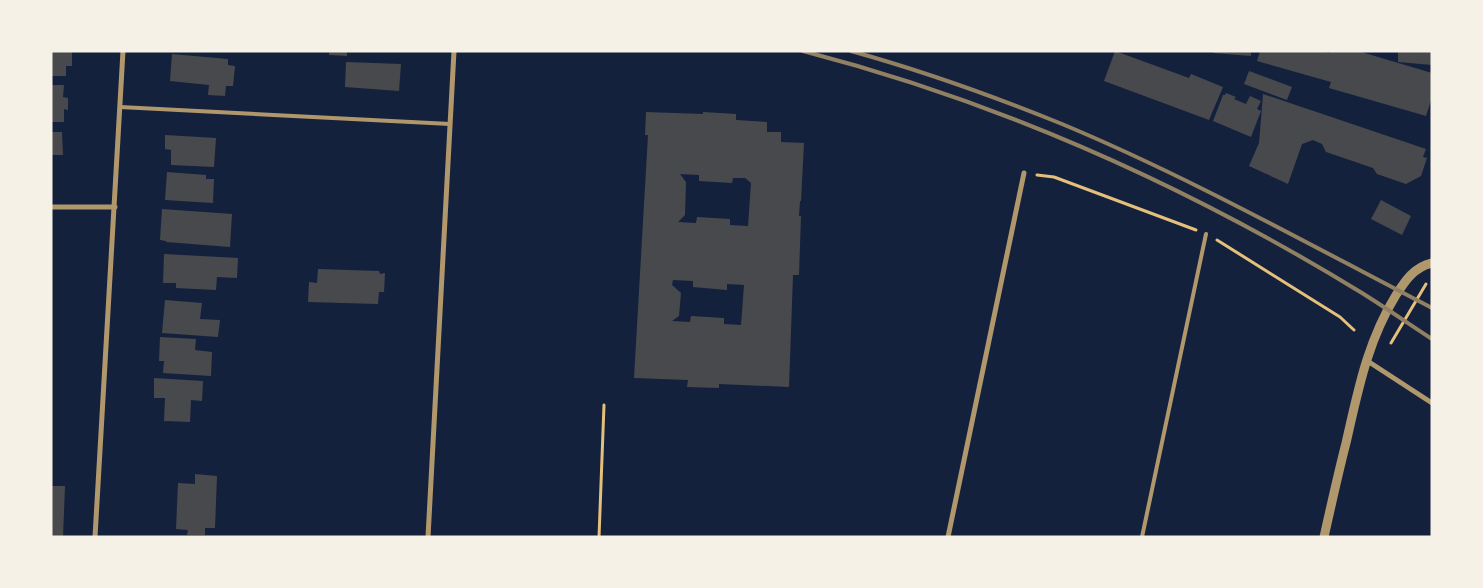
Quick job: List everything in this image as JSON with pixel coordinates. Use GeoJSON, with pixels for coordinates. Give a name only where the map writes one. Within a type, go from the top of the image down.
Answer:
{"type":"FeatureCollection","features":[{"type":"Feature","properties":{"kind":"street"},"geometry":{"type":"LineString","coordinates":[[95,537],[123,51]]}},
{"type":"Feature","properties":{"kind":"street"},"geometry":{"type":"LineString","coordinates":[[428,537],[454,51]]}},
{"type":"Feature","properties":{"kind":"street"},"geometry":{"type":"LineString","coordinates":[[948,537],[1024,173]]}},
{"type":"Feature","properties":{"kind":"street"},"geometry":{"type":"LineString","coordinates":[[51,207],[115,207]]}},
{"type":"Feature","properties":{"kind":"street"},"geometry":{"type":"LineString","coordinates":[[1324,537],[1366,360],[1375,334],[1401,288],[1415,270],[1432,263]]}},
{"type":"Feature","properties":{"kind":"street"},"geometry":{"type":"LineString","coordinates":[[1366,360],[1432,404]]}},
{"type":"Feature","properties":{"kind":"lane"},"geometry":{"type":"LineString","coordinates":[[120,106],[450,124]]}},
{"type":"Feature","properties":{"kind":"lane"},"geometry":{"type":"LineString","coordinates":[[1142,537],[1206,234]]}},
{"type":"Feature","properties":{"kind":"path"},"geometry":{"type":"LineString","coordinates":[[1391,344],[1429,279]]}},
{"type":"Feature","properties":{"kind":"path"},"geometry":{"type":"LineString","coordinates":[[598,537],[604,405]]}},
{"type":"Feature","properties":{"kind":"building"},"geometry":{"type":"Polygon","coordinates":[[[51,51],[72,51],[72,66],[66,66],[66,76],[51,76],[51,51]]]}},
{"type":"Feature","properties":{"kind":"building"},"geometry":{"type":"Polygon","coordinates":[[[329,51],[347,51],[347,56],[329,55],[329,51]]]}},
{"type":"Feature","properties":{"kind":"building"},"geometry":{"type":"Polygon","coordinates":[[[1115,51],[1189,78],[1191,74],[1223,87],[1209,120],[1104,81],[1115,51]]]}},
{"type":"Feature","properties":{"kind":"building"},"geometry":{"type":"Polygon","coordinates":[[[1213,51],[1251,51],[1251,56],[1213,53],[1213,51]]]}},
{"type":"Feature","properties":{"kind":"building"},"geometry":{"type":"Polygon","coordinates":[[[1260,51],[1323,51],[1329,53],[1329,51],[1358,51],[1432,73],[1432,97],[1426,116],[1329,88],[1331,82],[1257,61],[1260,51]]]}},
{"type":"Feature","properties":{"kind":"building"},"geometry":{"type":"Polygon","coordinates":[[[1398,51],[1432,51],[1432,65],[1398,62],[1398,51]]]}},
{"type":"Feature","properties":{"kind":"building"},"geometry":{"type":"Polygon","coordinates":[[[172,54],[228,59],[228,65],[235,66],[233,86],[226,86],[225,96],[208,95],[209,85],[170,81],[172,54]]]}},
{"type":"Feature","properties":{"kind":"building"},"geometry":{"type":"Polygon","coordinates":[[[346,62],[401,64],[399,91],[345,87],[346,62]]]}},
{"type":"Feature","properties":{"kind":"building"},"geometry":{"type":"Polygon","coordinates":[[[1249,71],[1292,87],[1287,100],[1244,84],[1249,71]]]}},
{"type":"Feature","properties":{"kind":"building"},"geometry":{"type":"Polygon","coordinates":[[[51,85],[64,85],[63,97],[68,98],[68,110],[64,109],[64,122],[51,122],[51,85]]]}},
{"type":"Feature","properties":{"kind":"building"},"geometry":{"type":"Polygon","coordinates":[[[1226,93],[1246,104],[1250,96],[1261,101],[1257,109],[1261,111],[1251,137],[1213,121],[1223,95],[1226,93]]]}},
{"type":"Feature","properties":{"kind":"building"},"geometry":{"type":"Polygon","coordinates":[[[1263,94],[1426,149],[1423,157],[1427,158],[1421,176],[1406,184],[1377,174],[1373,168],[1326,152],[1322,144],[1313,140],[1302,144],[1288,184],[1249,166],[1259,143],[1263,94]]]}},
{"type":"Feature","properties":{"kind":"building"},"geometry":{"type":"Polygon","coordinates":[[[646,112],[703,114],[703,112],[736,114],[736,120],[767,122],[767,132],[781,132],[781,142],[804,143],[799,216],[801,216],[799,275],[793,275],[789,387],[719,384],[719,388],[687,387],[688,380],[634,378],[648,135],[645,135],[646,112]],[[680,174],[686,182],[685,215],[678,222],[696,223],[697,217],[730,219],[730,225],[748,226],[751,183],[745,178],[733,178],[732,183],[699,181],[699,175],[680,174]],[[673,280],[672,285],[681,293],[679,316],[672,321],[690,322],[691,316],[724,318],[724,324],[741,325],[744,285],[727,284],[727,290],[693,287],[693,281],[673,280]]]}},
{"type":"Feature","properties":{"kind":"building"},"geometry":{"type":"Polygon","coordinates":[[[51,132],[62,132],[63,155],[51,155],[51,132]]]}},
{"type":"Feature","properties":{"kind":"building"},"geometry":{"type":"Polygon","coordinates":[[[165,135],[216,138],[214,167],[171,165],[171,150],[165,149],[165,135]]]}},
{"type":"Feature","properties":{"kind":"building"},"geometry":{"type":"Polygon","coordinates":[[[167,172],[206,175],[206,179],[214,179],[213,203],[165,200],[167,172]]]}},
{"type":"Feature","properties":{"kind":"building"},"geometry":{"type":"Polygon","coordinates":[[[1381,200],[1411,216],[1402,235],[1371,219],[1381,200]]]}},
{"type":"Feature","properties":{"kind":"building"},"geometry":{"type":"Polygon","coordinates":[[[162,209],[232,214],[230,247],[160,240],[162,209]]]}},
{"type":"Feature","properties":{"kind":"building"},"geometry":{"type":"Polygon","coordinates":[[[164,254],[238,258],[237,278],[217,277],[216,290],[176,288],[176,283],[163,283],[164,254]]]}},
{"type":"Feature","properties":{"kind":"building"},"geometry":{"type":"Polygon","coordinates":[[[318,269],[379,271],[380,274],[385,273],[384,292],[379,292],[378,304],[308,302],[309,282],[317,283],[318,269]]]}},
{"type":"Feature","properties":{"kind":"building"},"geometry":{"type":"Polygon","coordinates":[[[165,300],[202,303],[200,319],[220,320],[218,337],[162,333],[165,300]]]}},
{"type":"Feature","properties":{"kind":"building"},"geometry":{"type":"Polygon","coordinates":[[[160,337],[196,339],[195,350],[212,352],[211,376],[163,373],[164,361],[159,361],[160,337]]]}},
{"type":"Feature","properties":{"kind":"building"},"geometry":{"type":"Polygon","coordinates":[[[154,378],[203,381],[202,401],[191,400],[190,422],[164,421],[165,398],[154,398],[154,378]]]}},
{"type":"Feature","properties":{"kind":"building"},"geometry":{"type":"Polygon","coordinates":[[[195,474],[217,476],[215,528],[205,528],[205,535],[187,535],[188,530],[176,529],[178,483],[195,484],[195,474]]]}},
{"type":"Feature","properties":{"kind":"building"},"geometry":{"type":"Polygon","coordinates":[[[51,486],[65,486],[63,537],[51,537],[51,486]]]}},
{"type":"Feature","properties":{"kind":"railway"},"geometry":{"type":"LineString","coordinates":[[803,51],[949,95],[1092,151],[1161,183],[1296,254],[1362,293],[1432,339]]}},
{"type":"Feature","properties":{"kind":"railway"},"geometry":{"type":"LineString","coordinates":[[851,51],[984,94],[1062,124],[1203,189],[1432,308]]}}]}
